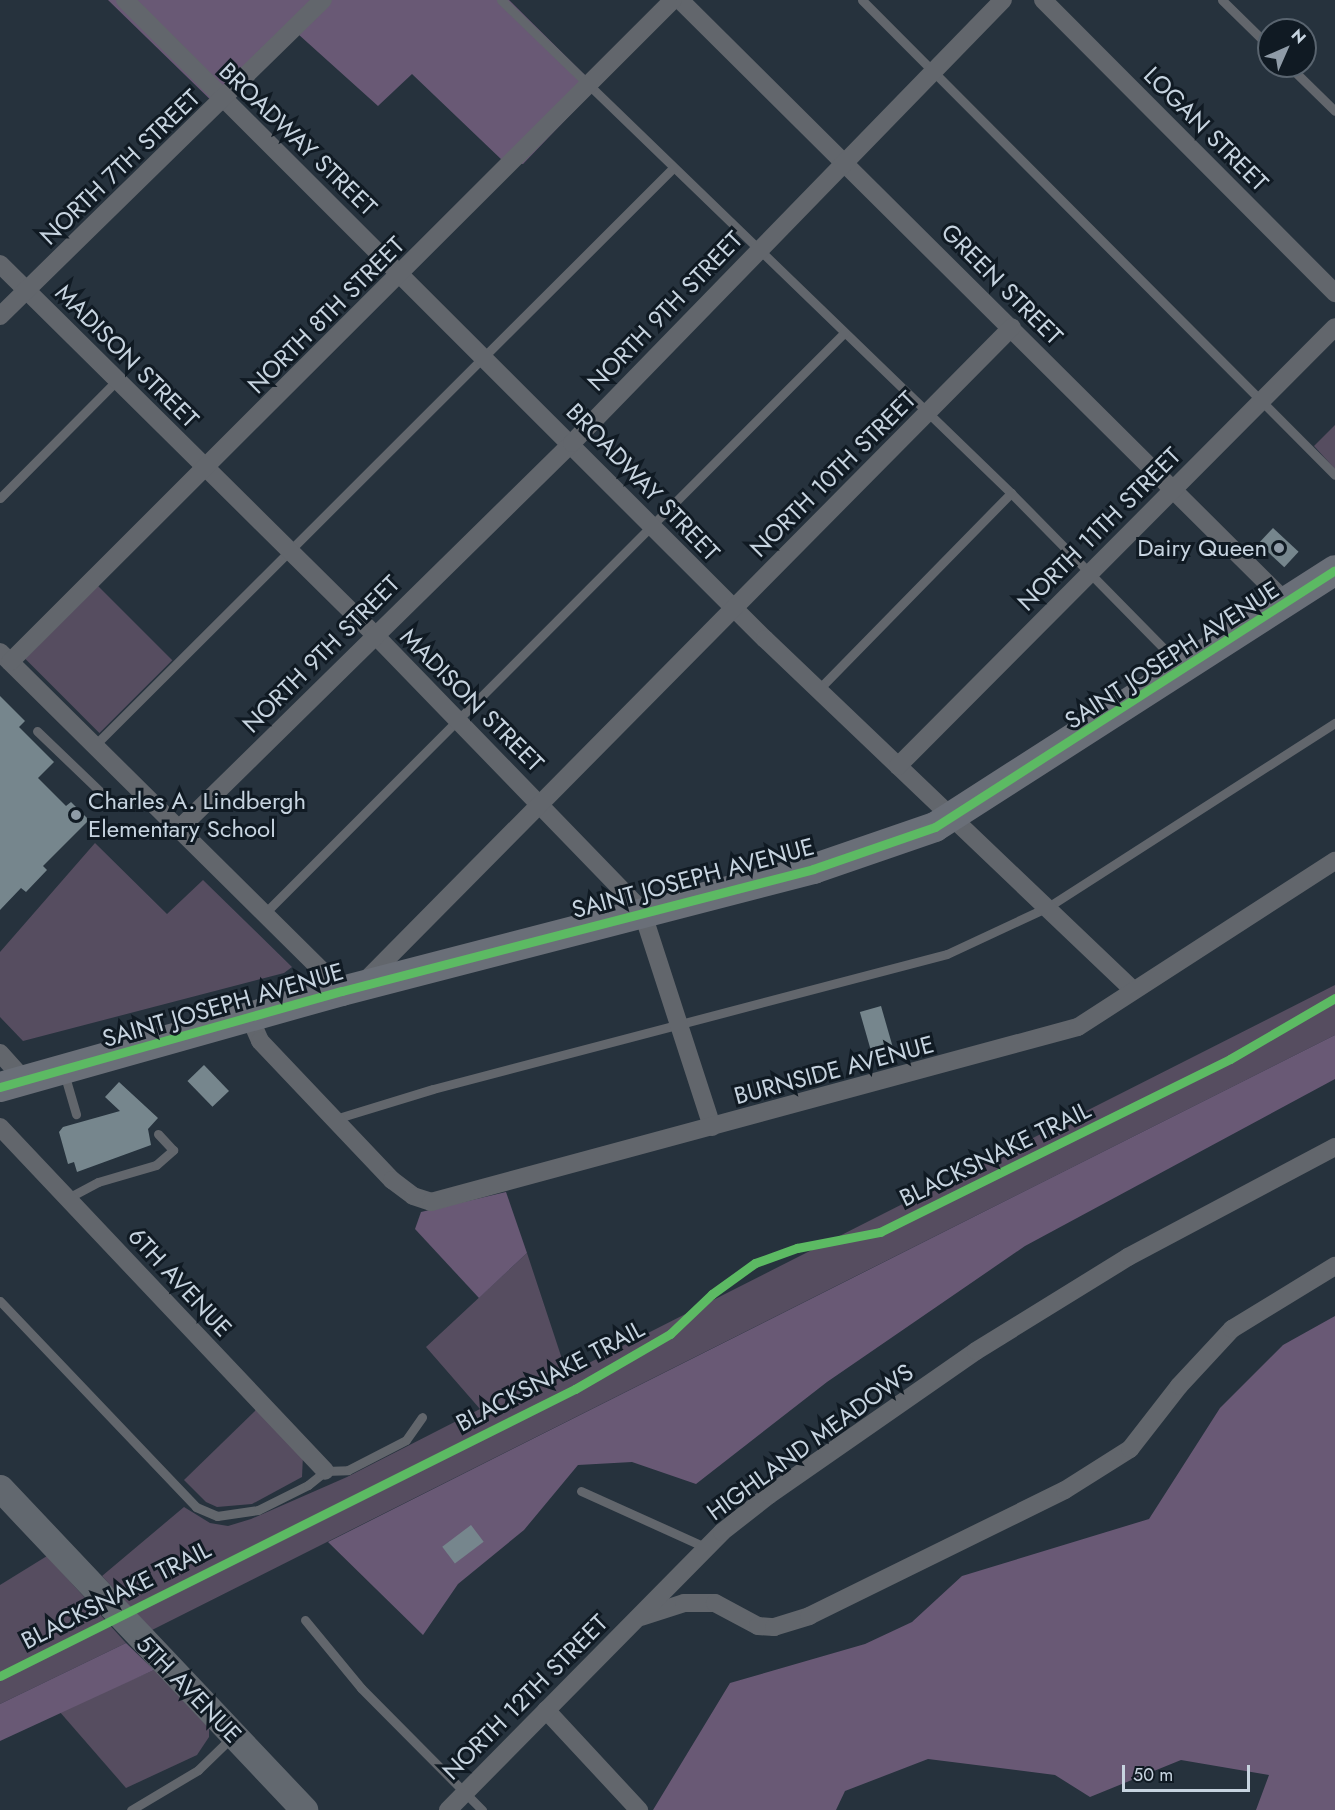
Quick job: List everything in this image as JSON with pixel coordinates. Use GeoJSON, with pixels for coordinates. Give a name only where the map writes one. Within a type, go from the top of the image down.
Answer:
{"type":"FeatureCollection","features":[{"type":"Feature","properties":{"kind":"main road","name":"SAINT JOSEPH AVENUE"},"geometry":{"type":"LineString","coordinates":[[12,1084],[350,989],[642,911],[813,869],[954,819],[1288,604],[1335,570]]}},
{"type":"Feature","properties":{"kind":"street","name":"BROADWAY STREET"},"geometry":{"type":"LineString","coordinates":[[125,0],[223,101],[572,442],[734,608],[1133,990]]}},
{"type":"Feature","properties":{"kind":"street","name":"NORTH 7TH STREET"},"geometry":{"type":"LineString","coordinates":[[0,316],[223,101],[323,0]]}},
{"type":"Feature","properties":{"kind":"street","name":"NORTH 8TH STREET"},"geometry":{"type":"LineString","coordinates":[[5,657],[206,468],[590,87],[673,0]]}},
{"type":"Feature","properties":{"kind":"street","name":"GREEN STREET"},"geometry":{"type":"LineString","coordinates":[[680,0],[1012,327],[1288,604]]}},
{"type":"Feature","properties":{"kind":"street","name":"NORTH 9TH STREET"},"geometry":{"type":"LineString","coordinates":[[179,829],[374,634],[572,442],[1003,0]]}},
{"type":"Feature","properties":{"kind":"street","name":"LOGAN STREET"},"geometry":{"type":"LineString","coordinates":[[1043,0],[1335,293]]}},
{"type":"Feature","properties":{"kind":"street","name":"MADISON STREET"},"geometry":{"type":"LineString","coordinates":[[0,264],[374,634],[642,911],[675,1023],[712,1127]]}},
{"type":"Feature","properties":{"kind":"street","name":"NORTH 10TH STREET"},"geometry":{"type":"LineString","coordinates":[[350,989],[540,804],[1012,327]]}},
{"type":"Feature","properties":{"kind":"street","name":"NORTH 11TH STREET"},"geometry":{"type":"LineString","coordinates":[[898,766],[1335,327]]}},
{"type":"Feature","properties":{"kind":"street"},"geometry":{"type":"LineString","coordinates":[[5,657],[265,913],[350,989]]}},
{"type":"Feature","properties":{"kind":"street","name":"BURNSIDE AVENUE"},"geometry":{"type":"LineString","coordinates":[[249,1017],[260,1041],[392,1180],[413,1196],[431,1202],[1078,1026],[1335,861]]}},
{"type":"Feature","properties":{"kind":"street"},"geometry":{"type":"LineString","coordinates":[[0,1053],[12,1084]]}},
{"type":"Feature","properties":{"kind":"street","name":"6TH AVENUE"},"geometry":{"type":"LineString","coordinates":[[0,1127],[325,1471]]}},
{"type":"Feature","properties":{"kind":"street","name":"HIGHLAND MEADOWS"},"geometry":{"type":"LineString","coordinates":[[637,1618],[707,1548],[768,1496],[976,1351],[1128,1257],[1335,1146]]}},
{"type":"Feature","properties":{"kind":"street"},"geometry":{"type":"LineString","coordinates":[[637,1618],[684,1604],[715,1603],[758,1626],[774,1627],[809,1617],[1065,1490],[1130,1449],[1179,1386],[1232,1329],[1335,1266]]}},
{"type":"Feature","properties":{"kind":"street","name":"5TH AVENUE"},"geometry":{"type":"LineString","coordinates":[[0,1488],[302,1809]]}},
{"type":"Feature","properties":{"kind":"street","name":"NORTH 12TH STREET"},"geometry":{"type":"LineString","coordinates":[[448,1810],[637,1618]]}},
{"type":"Feature","properties":{"kind":"street"},"geometry":{"type":"LineString","coordinates":[[546,1710],[639,1810]]}},
{"type":"Feature","properties":{"kind":"lane"},"geometry":{"type":"LineString","coordinates":[[501,0],[926,414],[1011,493],[1088,574],[1184,669]]}},
{"type":"Feature","properties":{"kind":"lane"},"geometry":{"type":"LineString","coordinates":[[862,0],[934,69],[1060,204],[1335,475]]}},
{"type":"Feature","properties":{"kind":"lane"},"geometry":{"type":"LineString","coordinates":[[1222,0],[1257,34]]}},
{"type":"Feature","properties":{"kind":"lane"},"geometry":{"type":"LineString","coordinates":[[1301,78],[1335,111]]}},
{"type":"Feature","properties":{"kind":"lane"},"geometry":{"type":"LineString","coordinates":[[95,745],[673,168]]}},
{"type":"Feature","properties":{"kind":"lane"},"geometry":{"type":"LineString","coordinates":[[265,913],[650,524],[844,333]]}},
{"type":"Feature","properties":{"kind":"lane"},"geometry":{"type":"LineString","coordinates":[[0,498],[117,380]]}},
{"type":"Feature","properties":{"kind":"lane"},"geometry":{"type":"LineString","coordinates":[[818,690],[1011,493]]}},
{"type":"Feature","properties":{"kind":"lane"},"geometry":{"type":"LineString","coordinates":[[335,1119],[675,1023],[947,954],[1048,907],[1335,723]]}},
{"type":"Feature","properties":{"kind":"lane"},"geometry":{"type":"LineString","coordinates":[[37,731],[112,803],[130,804],[143,793]]}},
{"type":"Feature","properties":{"kind":"lane"},"geometry":{"type":"LineString","coordinates":[[64,1070],[76,1114]]}},
{"type":"Feature","properties":{"kind":"lane"},"geometry":{"type":"LineString","coordinates":[[68,1198],[98,1182],[156,1165],[173,1150],[158,1134]]}},
{"type":"Feature","properties":{"kind":"lane"},"geometry":{"type":"LineString","coordinates":[[0,1300],[203,1510],[233,1516],[258,1510],[308,1485],[325,1471],[348,1470],[406,1440],[422,1417]]}},
{"type":"Feature","properties":{"kind":"lane"},"geometry":{"type":"LineString","coordinates":[[581,1491],[707,1548]]}},
{"type":"Feature","properties":{"kind":"lane"},"geometry":{"type":"LineString","coordinates":[[304,1620],[361,1688],[482,1810]]}},
{"type":"Feature","properties":{"kind":"lane"},"geometry":{"type":"LineString","coordinates":[[130,1810],[198,1770],[233,1735]]}},
{"type":"Feature","properties":{"kind":"shaded area"},"geometry":{"type":"Polygon","coordinates":[[[108,0],[509,0],[597,87],[523,164],[503,161],[412,74],[378,106],[298,34],[222,111],[108,0]]]}},
{"type":"Feature","properties":{"kind":"shaded area"},"geometry":{"type":"Polygon","coordinates":[[[1335,425],[1335,469],[1314,446],[1335,425]]]}},
{"type":"Feature","properties":{"kind":"shaded area"},"geometry":{"type":"Polygon","coordinates":[[[98,586],[172,660],[99,733],[25,659],[98,586]]]}},
{"type":"Feature","properties":{"kind":"shaded area"},"geometry":{"type":"Polygon","coordinates":[[[95,843],[167,914],[203,880],[292,967],[284,973],[23,1041],[0,1017],[0,952],[95,843]]]}},
{"type":"Feature","properties":{"kind":"shaded area"},"geometry":{"type":"Polygon","coordinates":[[[1335,985],[1335,1035],[152,1630],[102,1576],[184,1507],[210,1523],[228,1526],[251,1519],[347,1477],[480,1409],[426,1347],[527,1253],[567,1374],[1335,985]]]}},
{"type":"Feature","properties":{"kind":"shaded area"},"geometry":{"type":"Polygon","coordinates":[[[1335,1035],[1335,1079],[1025,1246],[827,1382],[696,1484],[632,1462],[578,1465],[524,1530],[458,1584],[423,1635],[328,1542],[1335,1035]]]}},
{"type":"Feature","properties":{"kind":"shaded area"},"geometry":{"type":"Polygon","coordinates":[[[506,1192],[527,1253],[479,1298],[415,1229],[421,1212],[506,1192]]]}},
{"type":"Feature","properties":{"kind":"shaded area"},"geometry":{"type":"Polygon","coordinates":[[[1335,1316],[1335,1810],[1256,1810],[1269,1775],[1181,1760],[1090,1797],[1055,1775],[928,1759],[845,1791],[836,1810],[653,1810],[730,1683],[865,1644],[912,1622],[962,1576],[1149,1519],[1220,1408],[1283,1345],[1335,1316]]]}},
{"type":"Feature","properties":{"kind":"shaded area"},"geometry":{"type":"Polygon","coordinates":[[[260,1406],[303,1455],[302,1477],[252,1504],[217,1507],[206,1502],[184,1480],[260,1406]]]}},
{"type":"Feature","properties":{"kind":"shaded area"},"geometry":{"type":"Polygon","coordinates":[[[47,1556],[126,1643],[0,1704],[0,1585],[47,1556]]]}},
{"type":"Feature","properties":{"kind":"shaded area"},"geometry":{"type":"Polygon","coordinates":[[[126,1643],[154,1670],[0,1741],[0,1704],[126,1643]]]}},
{"type":"Feature","properties":{"kind":"shaded area"},"geometry":{"type":"Polygon","coordinates":[[[154,1670],[209,1728],[209,1737],[197,1755],[126,1788],[59,1711],[154,1670]]]}},
{"type":"Feature","properties":{"kind":"building","name":"Dairy Queen"},"geometry":{"type":"Polygon","coordinates":[[[1273,528],[1299,552],[1284,567],[1259,543],[1273,528]]]}},
{"type":"Feature","properties":{"kind":"building","name":"Charles A. Lindbergh Elementary School"},"geometry":{"type":"Polygon","coordinates":[[[0,696],[25,721],[19,727],[54,762],[38,778],[66,806],[71,802],[89,820],[43,866],[47,870],[26,892],[21,888],[0,910],[0,696]]]}},
{"type":"Feature","properties":{"kind":"building"},"geometry":{"type":"Polygon","coordinates":[[[881,1006],[893,1049],[872,1055],[860,1012],[881,1006]]]}},
{"type":"Feature","properties":{"kind":"building"},"geometry":{"type":"Polygon","coordinates":[[[204,1065],[229,1091],[212,1107],[187,1081],[204,1065]]]}},
{"type":"Feature","properties":{"kind":"building"},"geometry":{"type":"Polygon","coordinates":[[[119,1082],[158,1118],[148,1129],[151,1145],[77,1172],[74,1162],[68,1164],[59,1132],[63,1127],[120,1111],[105,1097],[119,1082]]]}},
{"type":"Feature","properties":{"kind":"building"},"geometry":{"type":"Polygon","coordinates":[[[471,1525],[484,1542],[455,1563],[442,1547],[471,1525]]]}},
{"type":"Feature","properties":{"kind":"cycle path"},"geometry":{"type":"LineString","coordinates":[[0,1087],[342,991],[813,869],[935,827],[1335,570]]}},
{"type":"Feature","properties":{"kind":"cycle path","name":"BLACKSNAKE TRAIL"},"geometry":{"type":"LineString","coordinates":[[0,1676],[575,1389],[670,1334],[712,1294],[755,1263],[797,1248],[880,1232],[1230,1059],[1335,998]]}},
{"type":"Feature","properties":{"kind":"place","name":"Dairy Queen"},"geometry":{"type":"Point","coordinates":[1279,548]}},
{"type":"Feature","properties":{"kind":"place","name":"Charles A. Lindbergh Elementary School"},"geometry":{"type":"Point","coordinates":[76,815]}}]}
